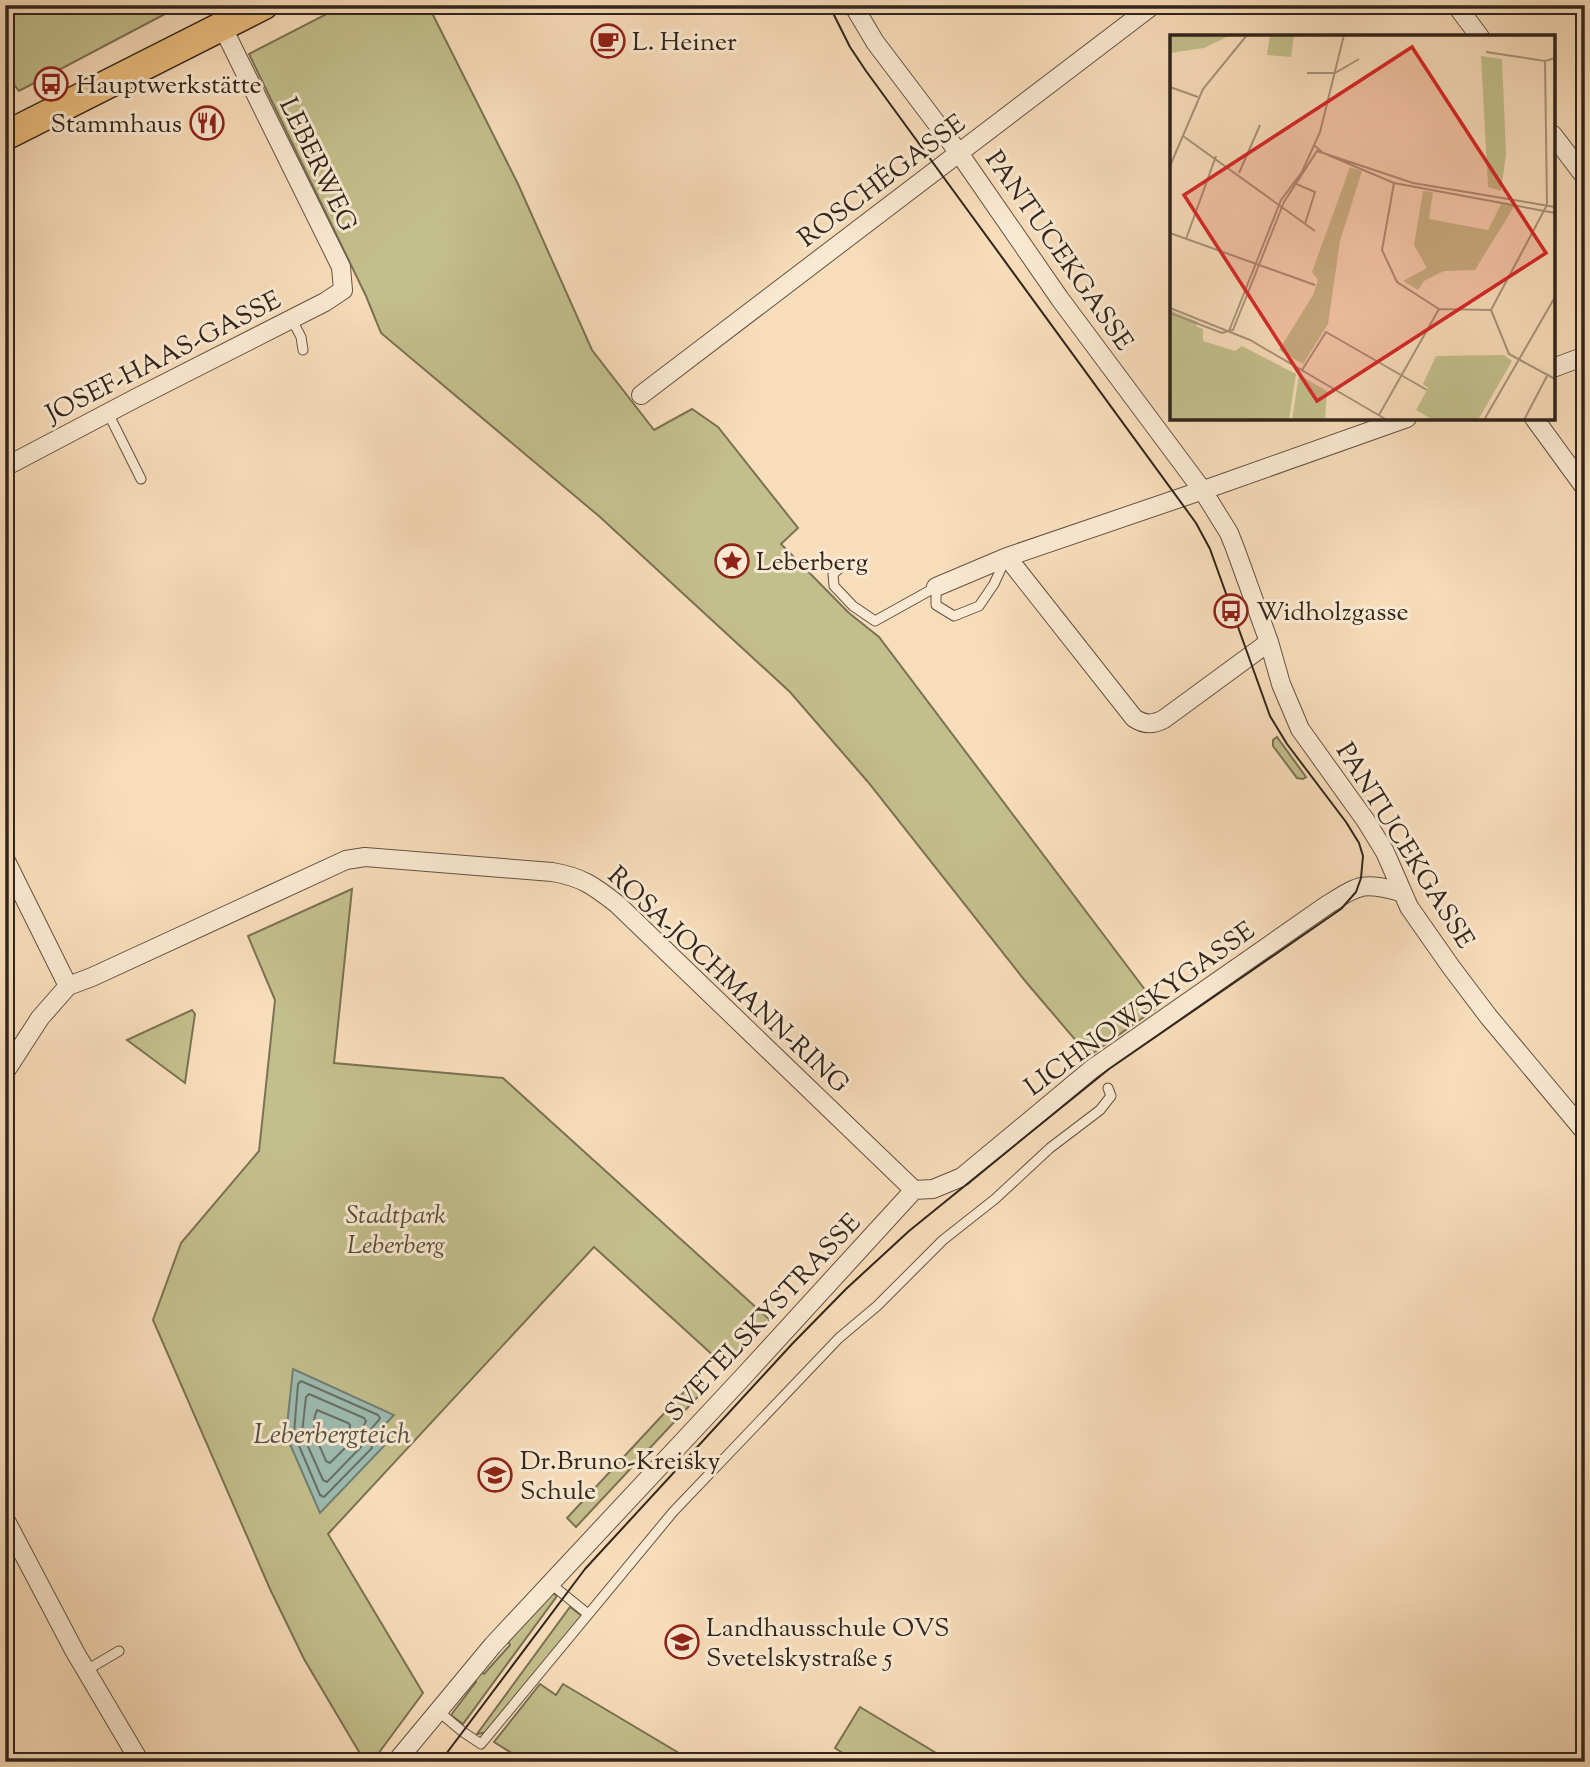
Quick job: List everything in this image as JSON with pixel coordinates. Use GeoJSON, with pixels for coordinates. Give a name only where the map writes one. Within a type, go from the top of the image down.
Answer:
{"type":"FeatureCollection","features":[{"type":"Feature","properties":{"kind":"main road"},"geometry":{"type":"LineString","coordinates":[[5,136],[264,5]]}},
{"type":"Feature","properties":{"kind":"street","name":"PANTUCEKGASSE"},"geometry":{"type":"LineString","coordinates":[[853,5],[875,43],[958,153],[1060,299],[1202,491],[1229,533],[1269,642],[1281,684],[1300,729],[1366,821],[1385,852],[1409,907],[1430,937],[1488,1016],[1585,1132]]}},
{"type":"Feature","properties":{"kind":"street","name":"ROSCHÉGASSE"},"geometry":{"type":"LineString","coordinates":[[640,395],[1153,5]]}},
{"type":"Feature","properties":{"kind":"street"},"geometry":{"type":"LineString","coordinates":[[1456,5],[1478,35]]}},
{"type":"Feature","properties":{"kind":"street","name":"LEBERWEG"},"geometry":{"type":"LineString","coordinates":[[222,26],[341,267],[343,290]]}},
{"type":"Feature","properties":{"kind":"street"},"geometry":{"type":"LineString","coordinates":[[1555,138],[1585,177]]}},
{"type":"Feature","properties":{"kind":"street","name":"JOSEF-HAAS-GASSE"},"geometry":{"type":"LineString","coordinates":[[5,467],[292,320],[343,290]]}},
{"type":"Feature","properties":{"kind":"street"},"geometry":{"type":"LineString","coordinates":[[1555,367],[1585,356]]}},
{"type":"Feature","properties":{"kind":"street"},"geometry":{"type":"LineString","coordinates":[[936,587],[1007,557],[1402,420]]}},
{"type":"Feature","properties":{"kind":"street"},"geometry":{"type":"LineString","coordinates":[[1535,420],[1585,488]]}},
{"type":"Feature","properties":{"kind":"street"},"geometry":{"type":"LineString","coordinates":[[1007,557],[1134,718],[1147,724],[1164,719],[1269,642]]}},
{"type":"Feature","properties":{"kind":"street","name":"ROSA-JOCHMANN-RING"},"geometry":{"type":"LineString","coordinates":[[5,1072],[40,1018],[68,986],[346,860],[365,856],[572,875],[592,884],[617,904],[914,1190]]}},
{"type":"Feature","properties":{"kind":"street"},"geometry":{"type":"LineString","coordinates":[[5,859],[68,986]]}},
{"type":"Feature","properties":{"kind":"street","name":"LICHNOWSKYGASSE"},"geometry":{"type":"LineString","coordinates":[[914,1190],[933,1189],[962,1177],[1104,1060],[1336,899],[1365,885],[1401,892]]}},
{"type":"Feature","properties":{"kind":"street","name":"SVETELSKYSTRASSE"},"geometry":{"type":"LineString","coordinates":[[396,1762],[493,1645],[914,1190]]}},
{"type":"Feature","properties":{"kind":"street"},"geometry":{"type":"LineString","coordinates":[[5,1519],[85,1671],[140,1762]]}},
{"type":"Feature","properties":{"kind":"lane"},"geometry":{"type":"LineString","coordinates":[[292,320],[302,337],[303,349]]}},
{"type":"Feature","properties":{"kind":"lane"},"geometry":{"type":"LineString","coordinates":[[108,413],[141,479]]}},
{"type":"Feature","properties":{"kind":"lane"},"geometry":{"type":"LineString","coordinates":[[841,567],[833,574],[834,586],[853,606],[874,621],[936,587],[936,606],[954,615],[979,606],[1007,557]]}},
{"type":"Feature","properties":{"kind":"lane"},"geometry":{"type":"LineString","coordinates":[[438,1711],[481,1744],[673,1512],[839,1338],[877,1306],[943,1240],[1100,1110],[1111,1096],[1108,1088]]}},
{"type":"Feature","properties":{"kind":"lane"},"geometry":{"type":"LineString","coordinates":[[551,1584],[588,1614]]}},
{"type":"Feature","properties":{"kind":"lane"},"geometry":{"type":"LineString","coordinates":[[85,1671],[119,1651]]}},
{"type":"Feature","properties":{"kind":"green space"},"geometry":{"type":"Polygon","coordinates":[[[5,5],[182,5],[19,91],[12,82],[5,84],[5,5]]]}},
{"type":"Feature","properties":{"kind":"green space"},"geometry":{"type":"Polygon","coordinates":[[[344,5],[428,5],[518,184],[592,350],[654,430],[692,409],[718,427],[798,528],[781,544],[849,613],[879,637],[1158,1007],[1089,1056],[1026,982],[868,782],[790,692],[600,517],[381,333],[366,296],[249,54],[344,5]]]}},
{"type":"Feature","properties":{"kind":"green space"},"geometry":{"type":"Polygon","coordinates":[[[1277,737],[1306,777],[1297,778],[1273,746],[1273,740],[1277,737]]]}},
{"type":"Feature","properties":{"kind":"green space","name":"Stadtpark Leberberg"},"geometry":{"type":"Polygon","coordinates":[[[352,889],[334,1063],[503,1078],[770,1320],[726,1367],[594,1247],[328,1534],[423,1693],[372,1762],[365,1762],[304,1659],[270,1589],[153,1320],[181,1243],[259,1151],[275,1000],[248,936],[352,889]]]}},
{"type":"Feature","properties":{"kind":"green space"},"geometry":{"type":"Polygon","coordinates":[[[192,1010],[195,1014],[185,1083],[127,1040],[192,1010]]]}},
{"type":"Feature","properties":{"kind":"green space"},"geometry":{"type":"Polygon","coordinates":[[[696,1379],[706,1388],[576,1527],[567,1518],[696,1379]]]}},
{"type":"Feature","properties":{"kind":"green space"},"geometry":{"type":"Polygon","coordinates":[[[552,1593],[557,1596],[463,1724],[451,1715],[476,1682],[474,1678],[480,1671],[484,1674],[510,1645],[508,1641],[552,1593]]]}},
{"type":"Feature","properties":{"kind":"green space"},"geometry":{"type":"Polygon","coordinates":[[[570,1607],[582,1616],[488,1732],[477,1734],[570,1607]]]}},
{"type":"Feature","properties":{"kind":"green space"},"geometry":{"type":"Polygon","coordinates":[[[540,1684],[556,1695],[563,1684],[694,1762],[526,1762],[494,1742],[540,1684]]]}},
{"type":"Feature","properties":{"kind":"green space"},"geometry":{"type":"Polygon","coordinates":[[[860,1707],[946,1759],[945,1762],[856,1762],[835,1748],[860,1707]]]}},
{"type":"Feature","properties":{"kind":"water","name":"Leberbergteich"},"geometry":{"type":"Polygon","coordinates":[[[293,1369],[394,1415],[374,1436],[384,1446],[320,1513],[286,1435],[293,1369]]]}},
{"type":"Feature","properties":{"kind":"tram line"},"geometry":{"type":"LineString","coordinates":[[440,1762],[585,1569],[846,1289],[909,1231],[1109,1069],[1341,909],[1356,892],[1361,878],[1363,856],[1359,843],[1287,744],[1270,716],[1210,549],[1196,523],[866,71],[850,47],[829,5]]}},
{"type":"Feature","properties":{"kind":"place","name":"L. Heiner"},"geometry":{"type":"Point","coordinates":[608,41]}},
{"type":"Feature","properties":{"kind":"place","name":"Hauptwerkstätte"},"geometry":{"type":"Point","coordinates":[51,84]}},
{"type":"Feature","properties":{"kind":"place","name":"Stammhaus"},"geometry":{"type":"Point","coordinates":[207,123]}},
{"type":"Feature","properties":{"kind":"place","name":"Leberberg"},"geometry":{"type":"Point","coordinates":[732,561]}},
{"type":"Feature","properties":{"kind":"place","name":"Widholzgasse"},"geometry":{"type":"Point","coordinates":[1231,611]}},
{"type":"Feature","properties":{"kind":"place","name":"Dr.Bruno-Kreisky Schule"},"geometry":{"type":"Point","coordinates":[495,1475]}},
{"type":"Feature","properties":{"kind":"place","name":"Landhausschule OVS Svetelskystraße 5"},"geometry":{"type":"Point","coordinates":[682,1642]}}]}
